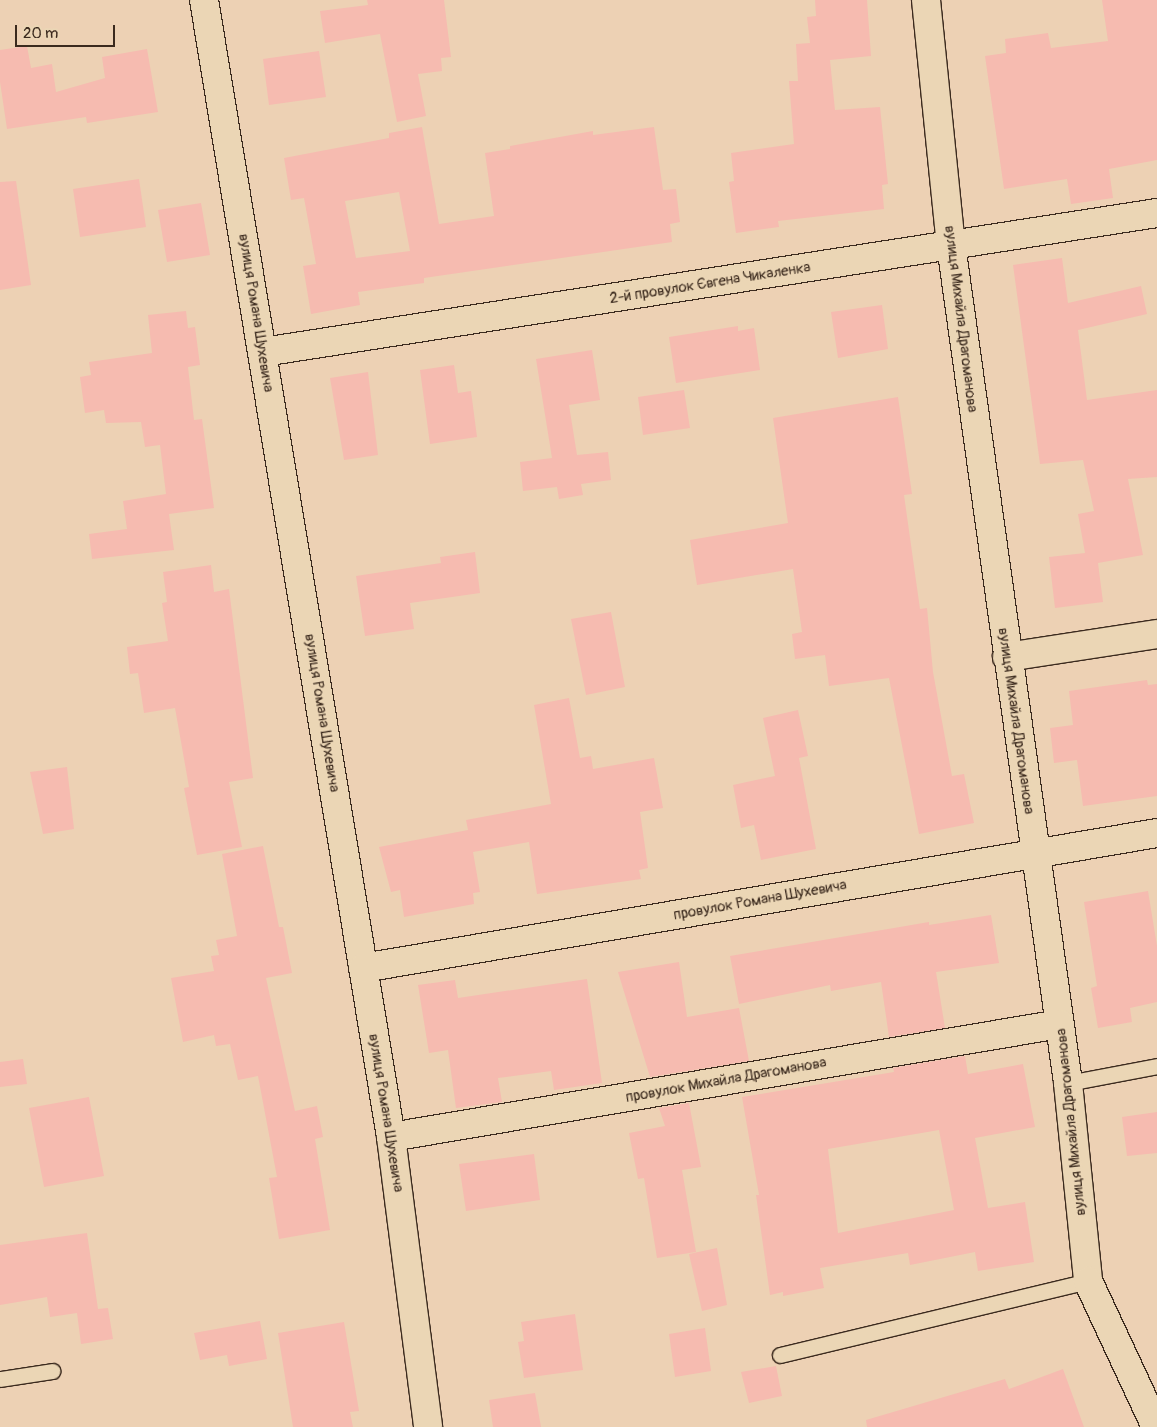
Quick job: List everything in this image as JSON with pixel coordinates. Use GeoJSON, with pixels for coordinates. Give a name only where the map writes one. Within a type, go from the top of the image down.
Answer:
{"type":"FeatureCollection","features":[{"type":"Feature","properties":{"kind":"street","name":"вулиця Романа Шухевича"},"geometry":{"type":"LineString","coordinates":[[204,0],[391,1136],[428,1427]]}},
{"type":"Feature","properties":{"kind":"street","name":"вулиця Михайла Драгоманова"},"geometry":{"type":"LineString","coordinates":[[926,0],[951,245],[1068,1084],[1088,1281],[1156,1427]]}},
{"type":"Feature","properties":{"kind":"street","name":"2-й провулок Євгена Чикаленка"},"geometry":{"type":"LineString","coordinates":[[263,352],[1157,214]]}},
{"type":"Feature","properties":{"kind":"street"},"geometry":{"type":"LineString","coordinates":[[1007,657],[1157,634]]}},
{"type":"Feature","properties":{"kind":"street","name":"провулок Романа Шухевича"},"geometry":{"type":"LineString","coordinates":[[363,968],[1157,833]]}},
{"type":"Feature","properties":{"kind":"street","name":"провулок Михайла Драгоманова"},"geometry":{"type":"LineString","coordinates":[[391,1136],[1060,1024]]}},
{"type":"Feature","properties":{"kind":"lane"},"geometry":{"type":"LineString","coordinates":[[1068,1084],[1157,1066]]}},
{"type":"Feature","properties":{"kind":"lane"},"geometry":{"type":"LineString","coordinates":[[780,1354],[1088,1281]]}},
{"type":"Feature","properties":{"kind":"lane"},"geometry":{"type":"LineString","coordinates":[[0,1379],[52,1371]]}},
{"type":"Feature","properties":{"kind":"building"},"geometry":{"type":"Polygon","coordinates":[[[367,0],[444,0],[451,57],[441,58],[442,71],[418,74],[426,116],[397,122],[380,34],[325,43],[320,11],[368,5],[367,0]]]}},
{"type":"Feature","properties":{"kind":"building"},"geometry":{"type":"Polygon","coordinates":[[[815,0],[867,0],[871,56],[830,60],[835,110],[880,107],[888,184],[882,185],[884,209],[778,221],[779,227],[736,233],[729,182],[734,181],[731,153],[794,144],[789,81],[798,81],[796,44],[810,43],[807,17],[816,16],[815,0]]]}},
{"type":"Feature","properties":{"kind":"building"},"geometry":{"type":"Polygon","coordinates":[[[1102,0],[1157,0],[1157,160],[1109,169],[1113,198],[1071,204],[1067,179],[1004,189],[985,56],[1006,53],[1005,39],[1048,33],[1051,48],[1108,41],[1102,0]]]}},
{"type":"Feature","properties":{"kind":"building"},"geometry":{"type":"Polygon","coordinates":[[[27,46],[31,68],[52,64],[56,92],[105,78],[102,57],[147,49],[158,112],[87,123],[86,117],[7,129],[0,82],[0,50],[27,46]]]}},
{"type":"Feature","properties":{"kind":"building"},"geometry":{"type":"Polygon","coordinates":[[[319,51],[326,97],[269,105],[263,59],[319,51]]]}},
{"type":"Feature","properties":{"kind":"building"},"geometry":{"type":"Polygon","coordinates":[[[422,127],[439,224],[494,216],[485,153],[510,149],[510,146],[593,131],[593,135],[654,127],[663,190],[676,189],[680,222],[670,224],[672,242],[424,278],[424,283],[358,292],[360,305],[311,314],[303,266],[316,264],[304,198],[291,200],[284,158],[389,138],[389,133],[422,127]],[[399,192],[345,201],[356,258],[410,251],[399,192]]]}},
{"type":"Feature","properties":{"kind":"building"},"geometry":{"type":"Polygon","coordinates":[[[139,179],[146,227],[80,237],[73,189],[139,179]]]}},
{"type":"Feature","properties":{"kind":"building"},"geometry":{"type":"Polygon","coordinates":[[[16,181],[31,285],[0,290],[0,182],[16,181]]]}},
{"type":"Feature","properties":{"kind":"building"},"geometry":{"type":"Polygon","coordinates":[[[201,203],[210,255],[167,262],[158,210],[201,203]]]}},
{"type":"Feature","properties":{"kind":"building"},"geometry":{"type":"Polygon","coordinates":[[[1062,258],[1068,303],[1141,286],[1147,314],[1078,330],[1087,400],[1157,390],[1157,477],[1128,479],[1143,555],[1098,563],[1103,602],[1055,608],[1049,557],[1085,553],[1078,514],[1094,511],[1083,460],[1040,464],[1013,265],[1062,258]]]}},
{"type":"Feature","properties":{"kind":"building"},"geometry":{"type":"Polygon","coordinates":[[[882,305],[888,349],[838,358],[831,312],[882,305]]]}},
{"type":"Feature","properties":{"kind":"building"},"geometry":{"type":"Polygon","coordinates":[[[186,311],[188,328],[195,327],[200,365],[188,367],[194,420],[202,419],[214,508],[169,514],[174,550],[92,559],[89,534],[127,529],[123,501],[166,494],[160,445],[145,447],[141,422],[106,423],[104,410],[85,413],[80,377],[91,375],[89,362],[152,353],[148,315],[186,311]]]}},
{"type":"Feature","properties":{"kind":"building"},"geometry":{"type":"Polygon","coordinates":[[[738,326],[738,331],[754,328],[760,370],[676,383],[669,337],[738,326]]]}},
{"type":"Feature","properties":{"kind":"building"},"geometry":{"type":"Polygon","coordinates":[[[592,350],[600,400],[569,405],[577,455],[608,452],[611,480],[581,484],[583,495],[559,499],[557,487],[523,491],[520,462],[552,458],[536,359],[592,350]]]}},
{"type":"Feature","properties":{"kind":"building"},"geometry":{"type":"Polygon","coordinates":[[[454,365],[458,393],[471,391],[477,437],[430,444],[420,370],[454,365]]]}},
{"type":"Feature","properties":{"kind":"building"},"geometry":{"type":"Polygon","coordinates":[[[368,372],[378,455],[344,460],[330,378],[368,372]]]}},
{"type":"Feature","properties":{"kind":"building"},"geometry":{"type":"Polygon","coordinates":[[[684,390],[690,428],[643,435],[638,397],[684,390]]]}},
{"type":"Feature","properties":{"kind":"building"},"geometry":{"type":"Polygon","coordinates":[[[898,397],[912,494],[904,495],[920,609],[927,608],[933,672],[952,776],[964,774],[974,823],[919,834],[889,678],[829,686],[825,655],[795,659],[792,634],[802,632],[793,569],[697,585],[690,540],[788,523],[773,418],[898,397]]]}},
{"type":"Feature","properties":{"kind":"building"},"geometry":{"type":"Polygon","coordinates":[[[475,552],[480,593],[410,603],[414,629],[365,636],[356,576],[441,563],[440,557],[475,552]]]}},
{"type":"Feature","properties":{"kind":"building"},"geometry":{"type":"Polygon","coordinates":[[[211,565],[214,592],[229,589],[253,778],[229,782],[242,847],[197,855],[184,788],[189,787],[175,708],[144,713],[138,673],[130,674],[127,647],[168,641],[162,603],[167,602],[163,572],[211,565]]]}},
{"type":"Feature","properties":{"kind":"building"},"geometry":{"type":"Polygon","coordinates":[[[611,612],[625,687],[586,695],[571,619],[611,612]]]}},
{"type":"Feature","properties":{"kind":"building"},"geometry":{"type":"Polygon","coordinates":[[[1147,680],[1148,685],[1157,684],[1157,796],[1083,806],[1077,760],[1054,763],[1050,728],[1073,725],[1069,691],[1147,680]]]}},
{"type":"Feature","properties":{"kind":"building"},"geometry":{"type":"Polygon","coordinates":[[[569,698],[580,758],[591,756],[593,769],[654,758],[663,808],[640,812],[648,868],[639,870],[641,879],[537,894],[529,842],[473,852],[480,892],[473,893],[474,904],[404,917],[400,890],[391,892],[379,847],[468,830],[466,820],[551,804],[534,705],[569,698]]]}},
{"type":"Feature","properties":{"kind":"building"},"geometry":{"type":"Polygon","coordinates":[[[798,710],[808,756],[799,758],[816,849],[761,860],[754,825],[741,828],[733,785],[775,776],[763,718],[798,710]]]}},
{"type":"Feature","properties":{"kind":"building"},"geometry":{"type":"Polygon","coordinates":[[[67,767],[74,829],[43,834],[30,772],[67,767]]]}},
{"type":"Feature","properties":{"kind":"building"},"geometry":{"type":"Polygon","coordinates":[[[263,846],[279,927],[283,927],[292,973],[266,978],[295,1111],[317,1106],[323,1137],[315,1139],[330,1230],[279,1239],[269,1178],[277,1177],[258,1076],[238,1080],[230,1044],[216,1046],[214,1035],[183,1042],[171,978],[214,971],[211,956],[219,955],[216,940],[237,936],[222,854],[263,846]]]}},
{"type":"Feature","properties":{"kind":"building"},"geometry":{"type":"Polygon","coordinates":[[[1148,891],[1157,946],[1157,1002],[1130,1008],[1132,1022],[1098,1028],[1091,988],[1097,986],[1084,902],[1148,891]]]}},
{"type":"Feature","properties":{"kind":"building"},"geometry":{"type":"Polygon","coordinates":[[[991,915],[999,963],[936,972],[945,1028],[889,1037],[881,982],[831,991],[830,985],[739,1004],[730,956],[929,922],[929,925],[991,915]]]}},
{"type":"Feature","properties":{"kind":"building"},"geometry":{"type":"Polygon","coordinates":[[[679,962],[687,1017],[739,1008],[749,1061],[650,1077],[618,972],[679,962]]]}},
{"type":"Feature","properties":{"kind":"building"},"geometry":{"type":"Polygon","coordinates":[[[587,979],[602,1083],[554,1090],[551,1071],[498,1078],[502,1102],[456,1108],[448,1050],[429,1053],[418,985],[455,980],[458,998],[587,979]]]}},
{"type":"Feature","properties":{"kind":"building"},"geometry":{"type":"Polygon","coordinates":[[[965,1056],[968,1074],[1023,1064],[1035,1127],[975,1138],[988,1208],[1025,1202],[1034,1262],[978,1271],[975,1252],[910,1265],[908,1253],[820,1268],[824,1288],[783,1296],[783,1292],[770,1295],[756,1195],[759,1195],[742,1097],[894,1072],[893,1068],[965,1056]],[[939,1130],[828,1149],[838,1233],[954,1210],[939,1130]]]}},
{"type":"Feature","properties":{"kind":"building"},"geometry":{"type":"Polygon","coordinates":[[[23,1059],[27,1084],[0,1087],[0,1062],[23,1059]]]}},
{"type":"Feature","properties":{"kind":"building"},"geometry":{"type":"Polygon","coordinates":[[[89,1097],[104,1176],[44,1187],[29,1108],[89,1097]]]}},
{"type":"Feature","properties":{"kind":"building"},"geometry":{"type":"Polygon","coordinates":[[[689,1103],[701,1167],[682,1170],[696,1252],[657,1258],[644,1178],[638,1179],[629,1133],[665,1126],[659,1108],[689,1103]]]}},
{"type":"Feature","properties":{"kind":"building"},"geometry":{"type":"Polygon","coordinates":[[[1157,1112],[1157,1153],[1127,1156],[1122,1117],[1157,1112]]]}},
{"type":"Feature","properties":{"kind":"building"},"geometry":{"type":"Polygon","coordinates":[[[534,1154],[540,1200],[466,1211],[459,1164],[534,1154]]]}},
{"type":"Feature","properties":{"kind":"building"},"geometry":{"type":"Polygon","coordinates":[[[87,1233],[98,1309],[108,1308],[113,1339],[81,1344],[77,1313],[50,1317],[47,1297],[0,1305],[0,1245],[87,1233]]]}},
{"type":"Feature","properties":{"kind":"building"},"geometry":{"type":"Polygon","coordinates":[[[717,1248],[727,1305],[702,1311],[689,1254],[717,1248]]]}},
{"type":"Feature","properties":{"kind":"building"},"geometry":{"type":"Polygon","coordinates":[[[575,1314],[583,1370],[524,1378],[518,1342],[524,1341],[521,1322],[575,1314]]]}},
{"type":"Feature","properties":{"kind":"building"},"geometry":{"type":"Polygon","coordinates":[[[260,1321],[267,1359],[229,1366],[227,1355],[200,1360],[194,1333],[260,1321]]]}},
{"type":"Feature","properties":{"kind":"building"},"geometry":{"type":"Polygon","coordinates":[[[344,1322],[359,1411],[350,1412],[353,1427],[293,1427],[278,1333],[344,1322]]]}},
{"type":"Feature","properties":{"kind":"building"},"geometry":{"type":"Polygon","coordinates":[[[705,1328],[711,1371],[675,1377],[669,1334],[705,1328]]]}},
{"type":"Feature","properties":{"kind":"building"},"geometry":{"type":"Polygon","coordinates":[[[776,1366],[782,1396],[749,1403],[741,1372],[776,1366]]]}},
{"type":"Feature","properties":{"kind":"building"},"geometry":{"type":"Polygon","coordinates":[[[1063,1369],[1084,1427],[867,1427],[866,1420],[1005,1379],[1009,1389],[1063,1369]]]}},
{"type":"Feature","properties":{"kind":"building"},"geometry":{"type":"Polygon","coordinates":[[[535,1393],[541,1427],[493,1427],[489,1400],[535,1393]]]}}]}
